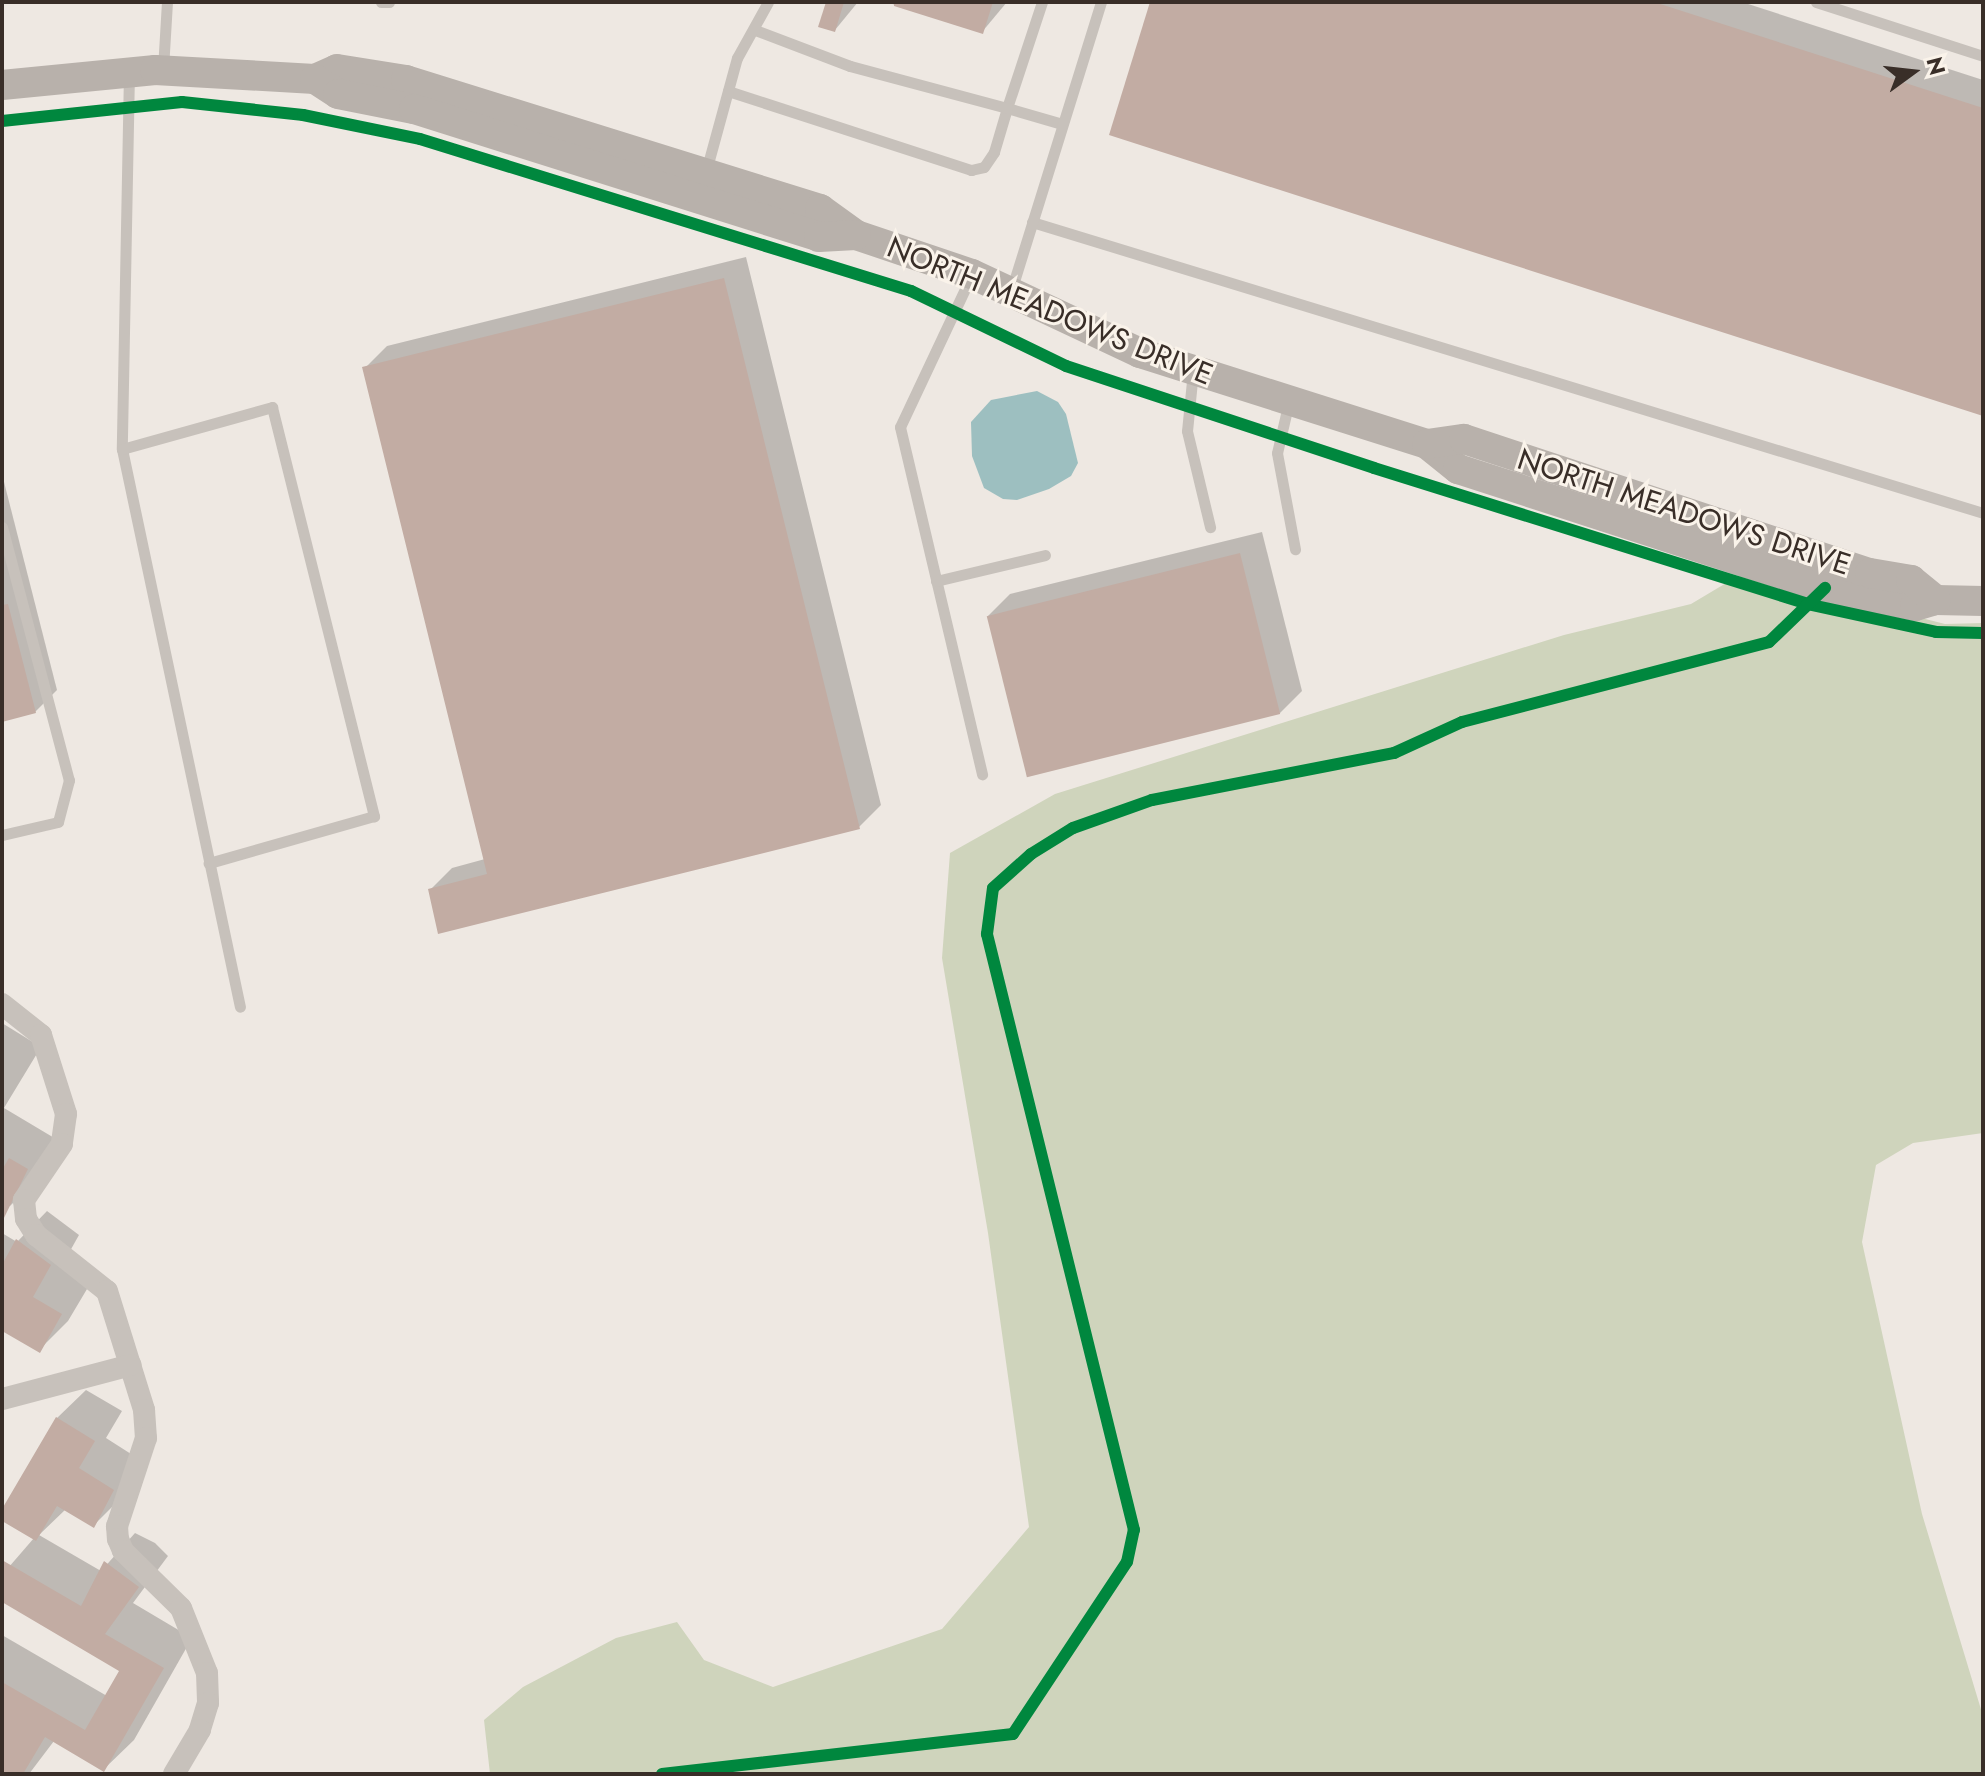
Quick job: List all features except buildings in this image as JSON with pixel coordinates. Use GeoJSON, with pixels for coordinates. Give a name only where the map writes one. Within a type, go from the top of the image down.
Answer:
{"type":"FeatureCollection","features":[{"type":"Feature","properties":{"kind":"street","name":"NORTH MEADOWS DRIVE"},"geometry":{"type":"LineString","coordinates":[[2,85],[163,70],[315,79],[338,94],[414,109],[702,186],[820,209],[856,235],[972,274],[1093,333],[1193,370],[1427,444],[1458,469],[1825,588],[1915,606],[1936,600],[1983,601]]}},
{"type":"Feature","properties":{"kind":"street"},"geometry":{"type":"LineString","coordinates":[[2,1004],[41,1035],[52,1057],[66,1114],[62,1144],[24,1200],[26,1219],[36,1235],[107,1291],[131,1365],[146,1438],[117,1526],[118,1539],[123,1551],[181,1608],[194,1632],[210,1691],[200,1730],[174,1774]]}},
{"type":"Feature","properties":{"kind":"street"},"geometry":{"type":"LineString","coordinates":[[2,1399],[131,1365]]}},
{"type":"Feature","properties":{"kind":"lane"},"geometry":{"type":"LineString","coordinates":[[163,70],[167,2]]}},
{"type":"Feature","properties":{"kind":"lane"},"geometry":{"type":"LineString","coordinates":[[381,2],[389,2]]}},
{"type":"Feature","properties":{"kind":"lane"},"geometry":{"type":"LineString","coordinates":[[702,186],[737,58],[768,2]]}},
{"type":"Feature","properties":{"kind":"lane"},"geometry":{"type":"LineString","coordinates":[[728,91],[971,170],[984,167],[994,152],[1042,2]]}},
{"type":"Feature","properties":{"kind":"lane"},"geometry":{"type":"LineString","coordinates":[[1011,291],[1101,2]]}},
{"type":"Feature","properties":{"kind":"lane"},"geometry":{"type":"LineString","coordinates":[[1816,2],[1983,56]]}},
{"type":"Feature","properties":{"kind":"lane"},"geometry":{"type":"LineString","coordinates":[[755,30],[850,66],[1062,124]]}},
{"type":"Feature","properties":{"kind":"lane"},"geometry":{"type":"LineString","coordinates":[[129,72],[122,449],[240,1007]]}},
{"type":"Feature","properties":{"kind":"lane"},"geometry":{"type":"LineString","coordinates":[[1032,222],[1983,513]]}},
{"type":"Feature","properties":{"kind":"lane"},"geometry":{"type":"LineString","coordinates":[[972,274],[900,427],[982,774]]}},
{"type":"Feature","properties":{"kind":"lane"},"geometry":{"type":"LineString","coordinates":[[1193,370],[1187,431],[1210,527]]}},
{"type":"Feature","properties":{"kind":"lane"},"geometry":{"type":"LineString","coordinates":[[1289,400],[1277,453],[1295,549]]}},
{"type":"Feature","properties":{"kind":"lane"},"geometry":{"type":"LineString","coordinates":[[122,449],[272,407],[374,816],[209,863]]}},
{"type":"Feature","properties":{"kind":"lane"},"geometry":{"type":"LineString","coordinates":[[2,527],[69,780],[58,822],[2,835]]}},
{"type":"Feature","properties":{"kind":"lane"},"geometry":{"type":"LineString","coordinates":[[936,581],[1045,555]]}},
{"type":"Feature","properties":{"kind":"green space"},"geometry":{"type":"Polygon","coordinates":[[[1743,573],[1945,624],[1983,623],[1983,1133],[1913,1143],[1876,1165],[1862,1242],[1922,1514],[1983,1716],[1983,1774],[490,1774],[484,1720],[523,1687],[616,1638],[677,1622],[704,1660],[773,1687],[942,1629],[1029,1527],[988,1233],[942,958],[950,853],[1055,794],[1564,635],[1691,604],[1743,573]]]}},
{"type":"Feature","properties":{"kind":"water"},"geometry":{"type":"Polygon","coordinates":[[[1037,391],[1058,402],[1066,414],[1078,463],[1071,476],[1049,489],[1017,500],[1003,499],[984,488],[972,456],[971,422],[991,400],[1037,391]]]}},
{"type":"Feature","properties":{"kind":"cycle path"},"geometry":{"type":"LineString","coordinates":[[2,121],[182,102],[303,115],[420,139],[911,291],[1066,366],[1374,468],[1807,604],[1936,632],[1983,633]]}},
{"type":"Feature","properties":{"kind":"cycle path"},"geometry":{"type":"LineString","coordinates":[[662,1774],[1013,1734],[1127,1562],[1134,1530],[987,934],[993,888],[1031,854],[1073,828],[1152,800],[1394,753],[1462,722],[1769,642],[1825,588]]}}]}
